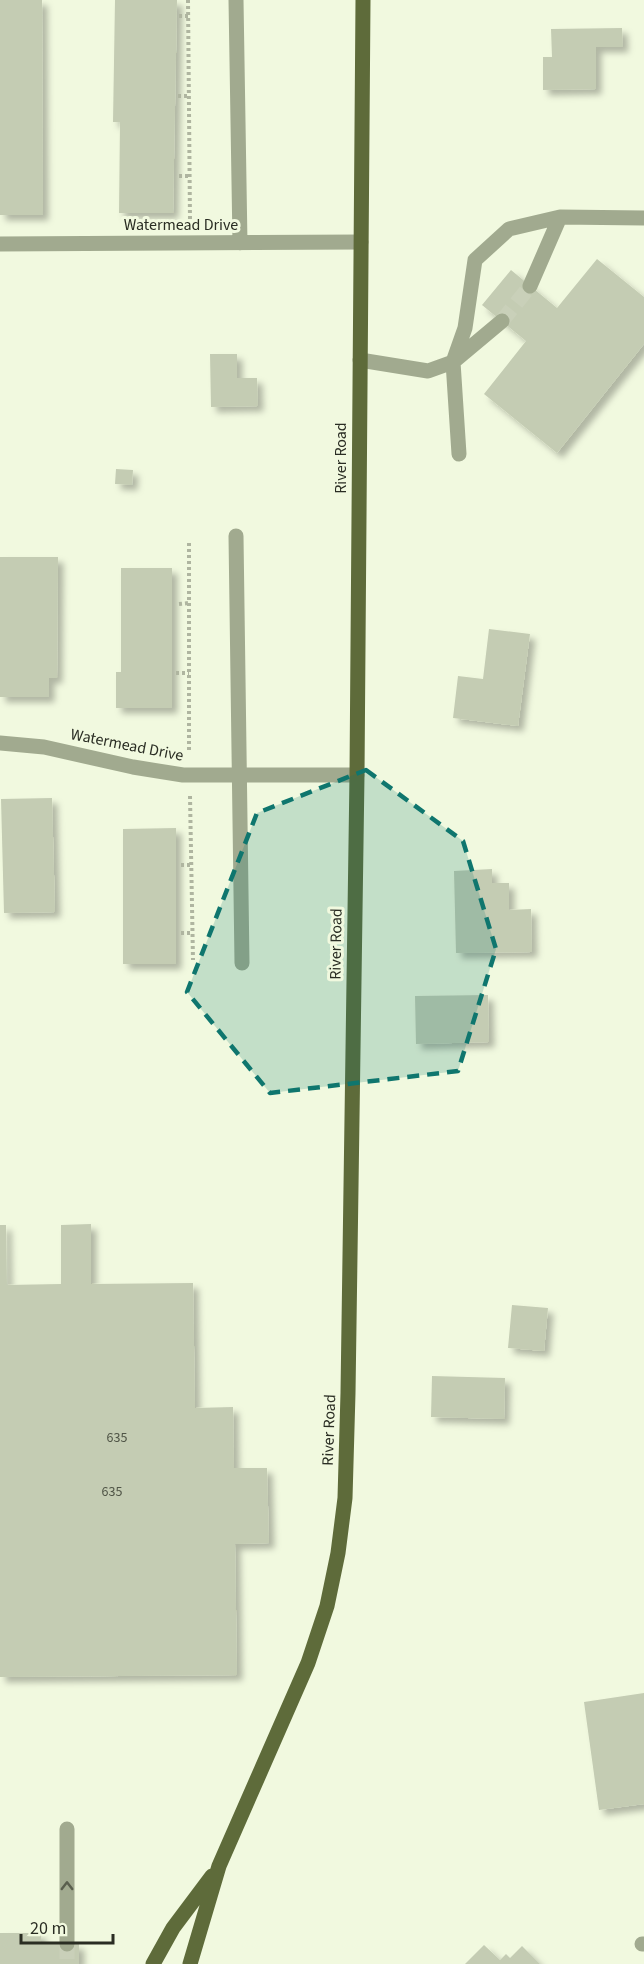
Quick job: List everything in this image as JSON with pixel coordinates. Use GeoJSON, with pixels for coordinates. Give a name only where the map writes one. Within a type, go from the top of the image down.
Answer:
{"type":"FeatureCollection","features":[{"type":"Feature","properties":{"kind":"main road","name":"River Road"},"geometry":{"type":"LineString","coordinates":[[190,1964],[219,1866],[308,1663],[327,1606],[338,1553],[345,1498],[357,775],[363,0]]}},
{"type":"Feature","properties":{"kind":"main road","name":"River Road"},"geometry":{"type":"LineString","coordinates":[[153,1964],[174,1928],[219,1866]]}},
{"type":"Feature","properties":{"kind":"street"},"geometry":{"type":"LineString","coordinates":[[236,0],[240,243]]}},
{"type":"Feature","properties":{"kind":"street"},"geometry":{"type":"LineString","coordinates":[[530,286],[560,217]]}},
{"type":"Feature","properties":{"kind":"street"},"geometry":{"type":"LineString","coordinates":[[459,454],[453,362],[465,328],[475,260],[509,229],[560,217],[644,218]]}},
{"type":"Feature","properties":{"kind":"street","name":"Watermead Drive"},"geometry":{"type":"LineString","coordinates":[[0,244],[362,242]]}},
{"type":"Feature","properties":{"kind":"street"},"geometry":{"type":"LineString","coordinates":[[360,360],[428,371],[453,362],[502,321]]}},
{"type":"Feature","properties":{"kind":"street"},"geometry":{"type":"LineString","coordinates":[[236,536],[242,963]]}},
{"type":"Feature","properties":{"kind":"street","name":"Watermead Drive"},"geometry":{"type":"LineString","coordinates":[[0,743],[44,747],[133,767],[183,775],[357,775]]}},
{"type":"Feature","properties":{"kind":"street"},"geometry":{"type":"LineString","coordinates":[[67,1829],[67,1944]]}},
{"type":"Feature","properties":{"kind":"path"},"geometry":{"type":"LineString","coordinates":[[188,0],[190,223]]}},
{"type":"Feature","properties":{"kind":"path"},"geometry":{"type":"LineString","coordinates":[[179,16],[188,16]]}},
{"type":"Feature","properties":{"kind":"path"},"geometry":{"type":"LineString","coordinates":[[178,96],[189,96]]}},
{"type":"Feature","properties":{"kind":"path"},"geometry":{"type":"LineString","coordinates":[[179,176],[190,176]]}},
{"type":"Feature","properties":{"kind":"path"},"geometry":{"type":"LineString","coordinates":[[189,543],[189,755]]}},
{"type":"Feature","properties":{"kind":"path"},"geometry":{"type":"LineString","coordinates":[[179,604],[189,603]]}},
{"type":"Feature","properties":{"kind":"path"},"geometry":{"type":"LineString","coordinates":[[176,673],[189,673]]}},
{"type":"Feature","properties":{"kind":"path"},"geometry":{"type":"LineString","coordinates":[[190,794],[194,960]]}},
{"type":"Feature","properties":{"kind":"path"},"geometry":{"type":"LineString","coordinates":[[181,865],[192,865]]}},
{"type":"Feature","properties":{"kind":"path"},"geometry":{"type":"LineString","coordinates":[[181,933],[193,933]]}},
{"type":"Feature","properties":{"kind":"highlighted area"},"geometry":{"type":"Polygon","coordinates":[[[366,770],[463,841],[496,949],[458,1071],[270,1093],[187,992],[257,813],[366,770]]]}},
{"type":"Feature","properties":{"kind":"building"},"geometry":{"type":"Polygon","coordinates":[[[0,0],[42,0],[43,215],[0,215],[0,0]]]}},
{"type":"Feature","properties":{"kind":"building"},"geometry":{"type":"Polygon","coordinates":[[[115,0],[177,0],[173,213],[119,213],[120,122],[113,122],[115,0]]]}},
{"type":"Feature","properties":{"kind":"building"},"geometry":{"type":"Polygon","coordinates":[[[622,28],[623,47],[596,47],[596,89],[543,90],[543,57],[552,57],[551,29],[622,28]]]}},
{"type":"Feature","properties":{"kind":"building"},"geometry":{"type":"Polygon","coordinates":[[[597,259],[644,297],[644,344],[557,453],[484,394],[526,341],[482,305],[511,270],[557,308],[597,259]]]}},
{"type":"Feature","properties":{"kind":"building"},"geometry":{"type":"Polygon","coordinates":[[[210,354],[237,354],[237,378],[257,378],[258,406],[211,407],[210,354]]]}},
{"type":"Feature","properties":{"kind":"building"},"geometry":{"type":"Polygon","coordinates":[[[116,469],[133,470],[132,485],[115,484],[116,469]]]}},
{"type":"Feature","properties":{"kind":"building"},"geometry":{"type":"Polygon","coordinates":[[[0,557],[58,557],[57,678],[49,678],[49,697],[0,697],[0,557]]]}},
{"type":"Feature","properties":{"kind":"building"},"geometry":{"type":"Polygon","coordinates":[[[121,568],[172,568],[172,708],[116,708],[116,672],[121,672],[121,568]]]}},
{"type":"Feature","properties":{"kind":"building"},"geometry":{"type":"Polygon","coordinates":[[[489,629],[530,634],[518,726],[453,718],[458,676],[483,679],[489,629]]]}},
{"type":"Feature","properties":{"kind":"building"},"geometry":{"type":"Polygon","coordinates":[[[52,798],[55,912],[4,913],[1,799],[52,798]]]}},
{"type":"Feature","properties":{"kind":"building"},"geometry":{"type":"Polygon","coordinates":[[[176,828],[176,964],[123,964],[123,829],[176,828]]]}},
{"type":"Feature","properties":{"kind":"building"},"geometry":{"type":"Polygon","coordinates":[[[492,869],[492,883],[509,883],[509,910],[531,909],[532,952],[456,953],[454,871],[492,869]]]}},
{"type":"Feature","properties":{"kind":"building"},"geometry":{"type":"Polygon","coordinates":[[[488,995],[489,1042],[416,1044],[415,996],[488,995]]]}},
{"type":"Feature","properties":{"kind":"building"},"geometry":{"type":"Polygon","coordinates":[[[91,1224],[91,1284],[193,1283],[195,1408],[233,1407],[234,1468],[267,1468],[269,1543],[235,1544],[237,1675],[0,1677],[0,1225],[6,1225],[7,1285],[61,1284],[61,1225],[91,1224]]]}},
{"type":"Feature","properties":{"kind":"building"},"geometry":{"type":"Polygon","coordinates":[[[512,1305],[548,1308],[544,1351],[508,1348],[512,1305]]]}},
{"type":"Feature","properties":{"kind":"building"},"geometry":{"type":"Polygon","coordinates":[[[432,1376],[505,1378],[504,1419],[431,1417],[432,1376]]]}},
{"type":"Feature","properties":{"kind":"building"},"geometry":{"type":"Polygon","coordinates":[[[644,1693],[644,1804],[599,1810],[584,1702],[644,1693]]]}},
{"type":"Feature","properties":{"kind":"building"},"geometry":{"type":"Polygon","coordinates":[[[0,1933],[41,1933],[41,1943],[79,1944],[79,1964],[0,1964],[0,1933]]]}},
{"type":"Feature","properties":{"kind":"building"},"geometry":{"type":"Polygon","coordinates":[[[484,1945],[500,1960],[506,1954],[510,1958],[522,1946],[540,1964],[465,1964],[484,1945]]]}},
{"type":"Feature","properties":{"kind":"tunnel"},"geometry":{"type":"LineString","coordinates":[[502,321],[530,286]]}},
{"type":"Feature","properties":{"kind":"tunnel"},"geometry":{"type":"LineString","coordinates":[[67,1944],[67,1964]]}}]}
